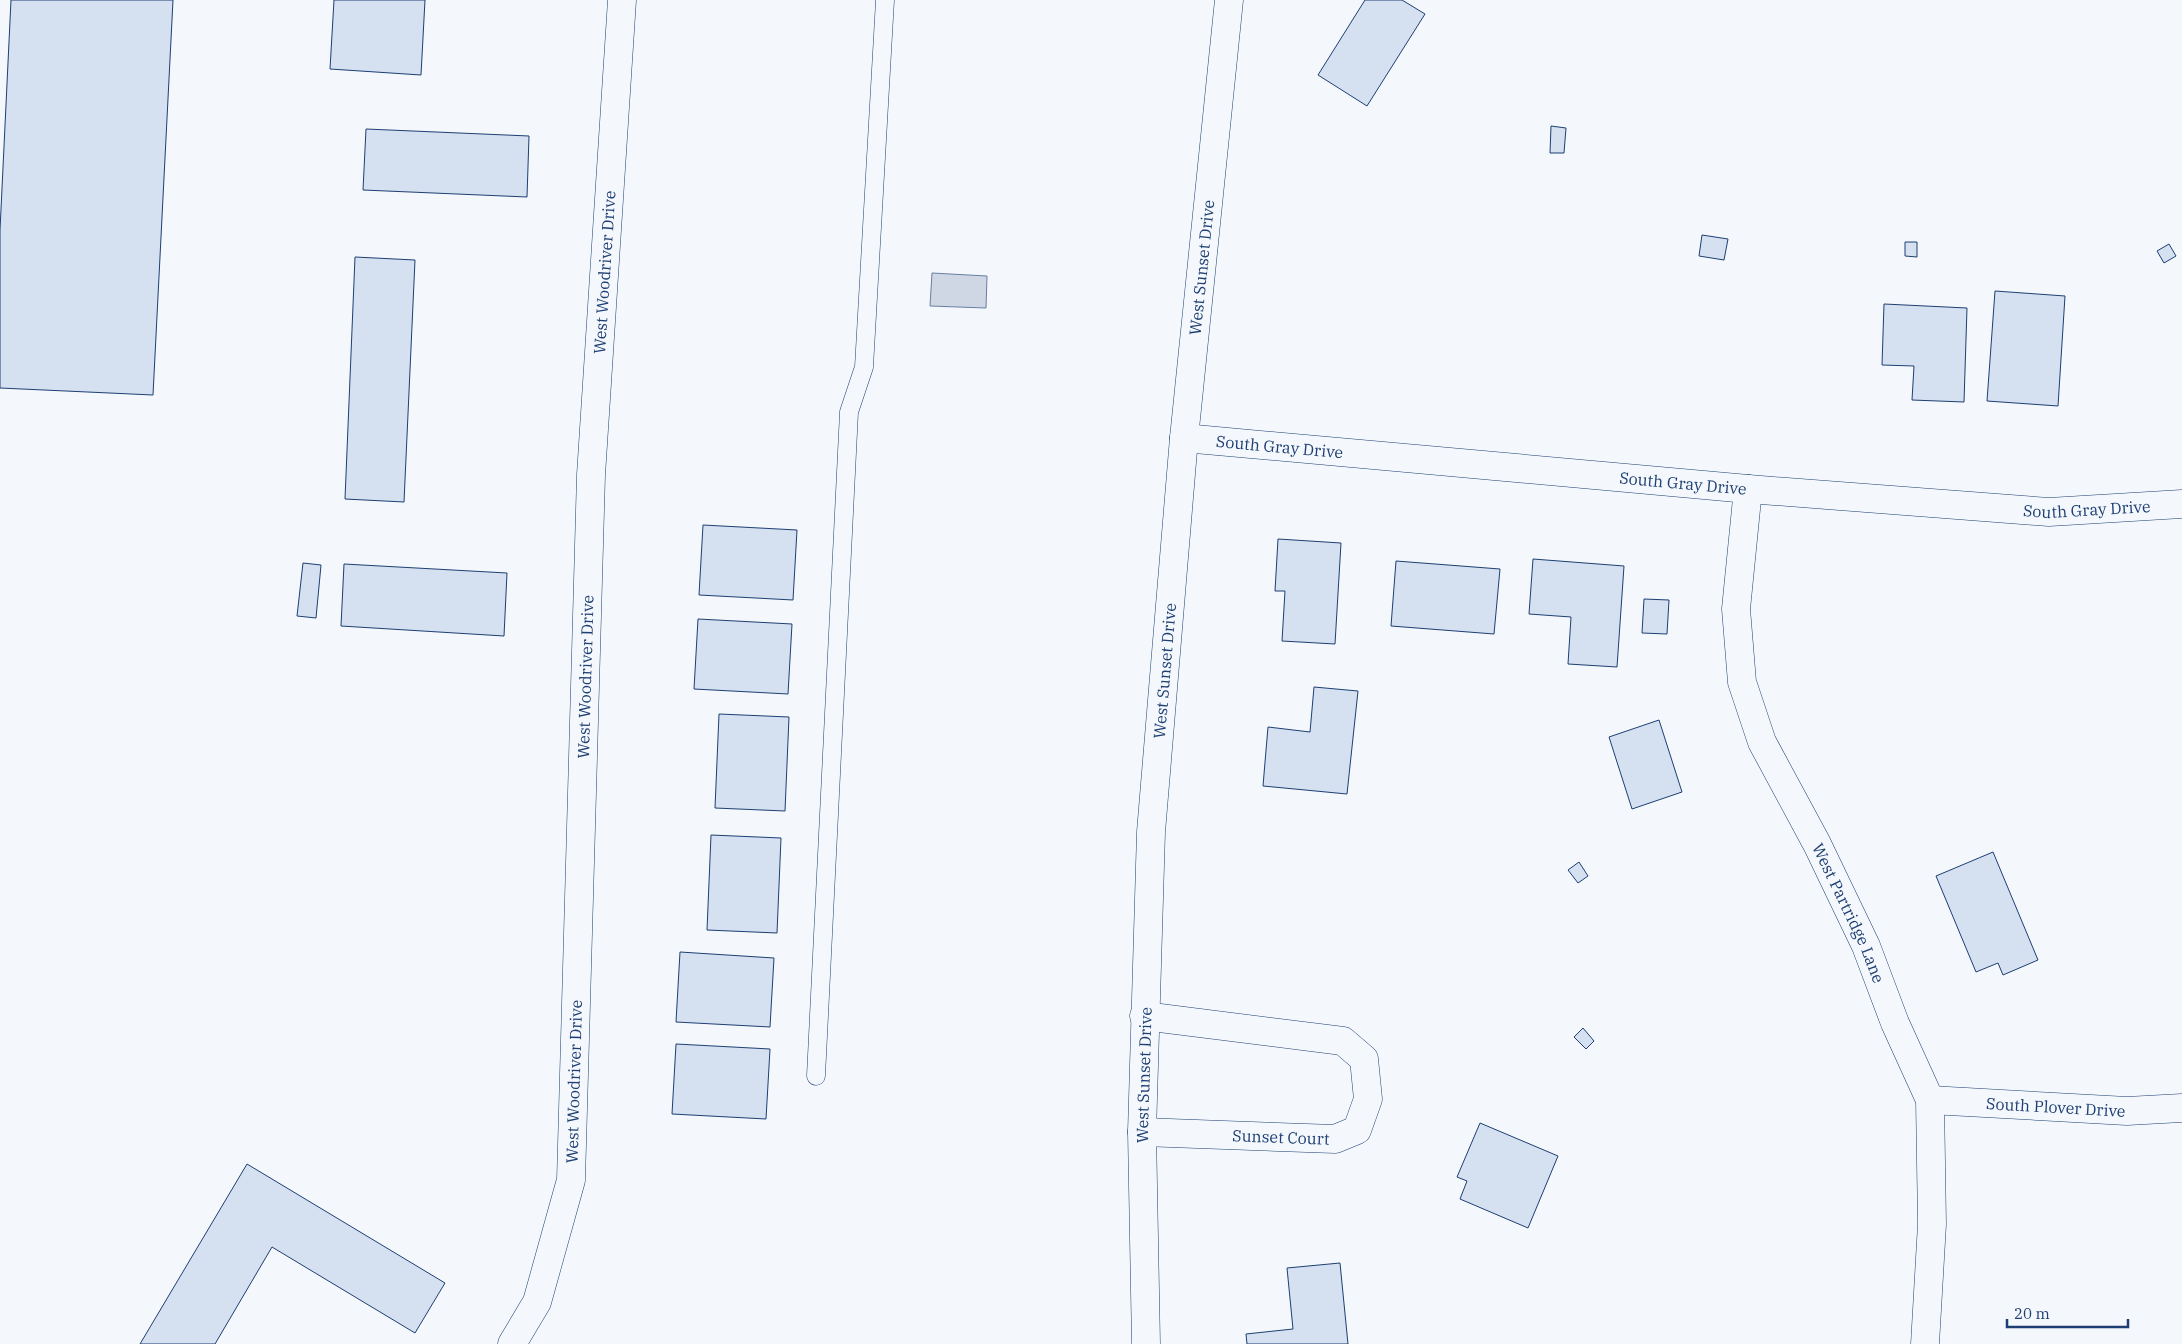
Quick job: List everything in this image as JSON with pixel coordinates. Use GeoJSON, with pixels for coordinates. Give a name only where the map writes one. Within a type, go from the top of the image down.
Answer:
{"type":"FeatureCollection","features":[{"type":"Feature","properties":{"kind":"street","name":"West Woodriver Drive"},"geometry":{"type":"LineString","coordinates":[[512,1344],[537,1302],[571,1180],[591,475],[622,0]]}},
{"type":"Feature","properties":{"kind":"street","name":"West Sunset Drive"},"geometry":{"type":"LineString","coordinates":[[1146,1344],[1142,1132],[1151,832],[1184,438],[1229,0]]}},
{"type":"Feature","properties":{"kind":"street","name":"South Gray Drive"},"geometry":{"type":"LineString","coordinates":[[1184,438],[1748,489],[2049,512],[2182,504]]}},
{"type":"Feature","properties":{"kind":"street","name":"West Partridge Lane"},"geometry":{"type":"LineString","coordinates":[[1748,489],[1736,609],[1742,682],[1762,742],[1817,844],[1866,946],[1895,1023],[1930,1100],[1932,1224],[1925,1344]]}},
{"type":"Feature","properties":{"kind":"street","name":"Sunset Court"},"geometry":{"type":"LineString","coordinates":[[1142,1132],[1336,1139],[1357,1130],[1368,1099],[1364,1058],[1343,1041],[1144,1016]]}},
{"type":"Feature","properties":{"kind":"street","name":"South Plover Drive"},"geometry":{"type":"LineString","coordinates":[[1930,1100],[2127,1111],[2182,1108]]}},
{"type":"Feature","properties":{"kind":"lane"},"geometry":{"type":"LineString","coordinates":[[816,1076],[850,412],[864,367],[885,0]]}},
{"type":"Feature","properties":{"kind":"shaded area"},"geometry":{"type":"Polygon","coordinates":[[[932,273],[987,276],[986,308],[930,306],[932,273]]]}},
{"type":"Feature","properties":{"kind":"building"},"geometry":{"type":"Polygon","coordinates":[[[11,0],[173,0],[153,395],[0,388],[0,230],[11,0]]]}},
{"type":"Feature","properties":{"kind":"building"},"geometry":{"type":"Polygon","coordinates":[[[334,0],[425,0],[421,75],[330,69],[334,0]]]}},
{"type":"Feature","properties":{"kind":"building"},"geometry":{"type":"Polygon","coordinates":[[[1365,0],[1402,0],[1425,14],[1367,106],[1318,75],[1365,0]]]}},
{"type":"Feature","properties":{"kind":"building"},"geometry":{"type":"Polygon","coordinates":[[[1551,126],[1566,128],[1564,153],[1550,153],[1551,126]]]}},
{"type":"Feature","properties":{"kind":"building"},"geometry":{"type":"Polygon","coordinates":[[[366,129],[529,136],[527,197],[363,190],[366,129]]]}},
{"type":"Feature","properties":{"kind":"building"},"geometry":{"type":"Polygon","coordinates":[[[1702,235],[1728,239],[1724,260],[1699,256],[1702,235]]]}},
{"type":"Feature","properties":{"kind":"building"},"geometry":{"type":"Polygon","coordinates":[[[1905,242],[1917,242],[1917,257],[1905,256],[1905,242]]]}},
{"type":"Feature","properties":{"kind":"building"},"geometry":{"type":"Polygon","coordinates":[[[2169,244],[2176,256],[2164,263],[2157,251],[2169,244]]]}},
{"type":"Feature","properties":{"kind":"building"},"geometry":{"type":"Polygon","coordinates":[[[355,257],[415,260],[404,502],[345,499],[355,257]]]}},
{"type":"Feature","properties":{"kind":"building"},"geometry":{"type":"Polygon","coordinates":[[[1995,291],[2065,296],[2058,406],[1987,401],[1995,291]]]}},
{"type":"Feature","properties":{"kind":"building"},"geometry":{"type":"Polygon","coordinates":[[[1884,304],[1967,308],[1964,402],[1912,400],[1914,366],[1882,365],[1884,304]]]}},
{"type":"Feature","properties":{"kind":"building"},"geometry":{"type":"Polygon","coordinates":[[[703,525],[797,530],[793,600],[699,595],[703,525]]]}},
{"type":"Feature","properties":{"kind":"building"},"geometry":{"type":"Polygon","coordinates":[[[1278,539],[1341,543],[1335,644],[1282,641],[1285,591],[1275,591],[1278,539]]]}},
{"type":"Feature","properties":{"kind":"building"},"geometry":{"type":"Polygon","coordinates":[[[1533,559],[1624,566],[1617,667],[1568,664],[1571,617],[1529,614],[1533,559]]]}},
{"type":"Feature","properties":{"kind":"building"},"geometry":{"type":"Polygon","coordinates":[[[1396,561],[1500,569],[1494,634],[1391,626],[1396,561]]]}},
{"type":"Feature","properties":{"kind":"building"},"geometry":{"type":"Polygon","coordinates":[[[303,563],[321,565],[316,618],[297,616],[303,563]]]}},
{"type":"Feature","properties":{"kind":"building"},"geometry":{"type":"Polygon","coordinates":[[[344,564],[507,573],[504,636],[341,626],[344,564]]]}},
{"type":"Feature","properties":{"kind":"building"},"geometry":{"type":"Polygon","coordinates":[[[1644,599],[1669,600],[1667,634],[1642,633],[1644,599]]]}},
{"type":"Feature","properties":{"kind":"building"},"geometry":{"type":"Polygon","coordinates":[[[698,619],[792,624],[788,694],[694,689],[698,619]]]}},
{"type":"Feature","properties":{"kind":"building"},"geometry":{"type":"Polygon","coordinates":[[[1314,687],[1358,691],[1347,794],[1263,786],[1268,727],[1310,732],[1314,687]]]}},
{"type":"Feature","properties":{"kind":"building"},"geometry":{"type":"Polygon","coordinates":[[[719,714],[789,717],[785,811],[715,808],[719,714]]]}},
{"type":"Feature","properties":{"kind":"building"},"geometry":{"type":"Polygon","coordinates":[[[1659,720],[1682,792],[1632,809],[1609,737],[1659,720]]]}},
{"type":"Feature","properties":{"kind":"building"},"geometry":{"type":"Polygon","coordinates":[[[711,835],[781,838],[777,933],[707,930],[711,835]]]}},
{"type":"Feature","properties":{"kind":"building"},"geometry":{"type":"Polygon","coordinates":[[[1993,852],[2038,960],[2003,975],[1998,963],[1976,972],[1936,876],[1993,852]]]}},
{"type":"Feature","properties":{"kind":"building"},"geometry":{"type":"Polygon","coordinates":[[[1579,862],[1588,876],[1578,883],[1568,870],[1579,862]]]}},
{"type":"Feature","properties":{"kind":"building"},"geometry":{"type":"Polygon","coordinates":[[[680,952],[774,958],[770,1027],[676,1022],[680,952]]]}},
{"type":"Feature","properties":{"kind":"building"},"geometry":{"type":"Polygon","coordinates":[[[1583,1028],[1594,1041],[1586,1049],[1574,1037],[1583,1028]]]}},
{"type":"Feature","properties":{"kind":"building"},"geometry":{"type":"Polygon","coordinates":[[[676,1044],[770,1049],[766,1119],[672,1114],[676,1044]]]}},
{"type":"Feature","properties":{"kind":"building"},"geometry":{"type":"Polygon","coordinates":[[[1480,1123],[1558,1156],[1528,1228],[1460,1199],[1467,1181],[1457,1177],[1480,1123]]]}},
{"type":"Feature","properties":{"kind":"building"},"geometry":{"type":"Polygon","coordinates":[[[247,1164],[445,1283],[415,1333],[272,1247],[215,1344],[140,1344],[247,1164]]]}},
{"type":"Feature","properties":{"kind":"building"},"geometry":{"type":"Polygon","coordinates":[[[1340,1263],[1348,1344],[1247,1344],[1246,1334],[1293,1329],[1287,1268],[1340,1263]]]}}]}
